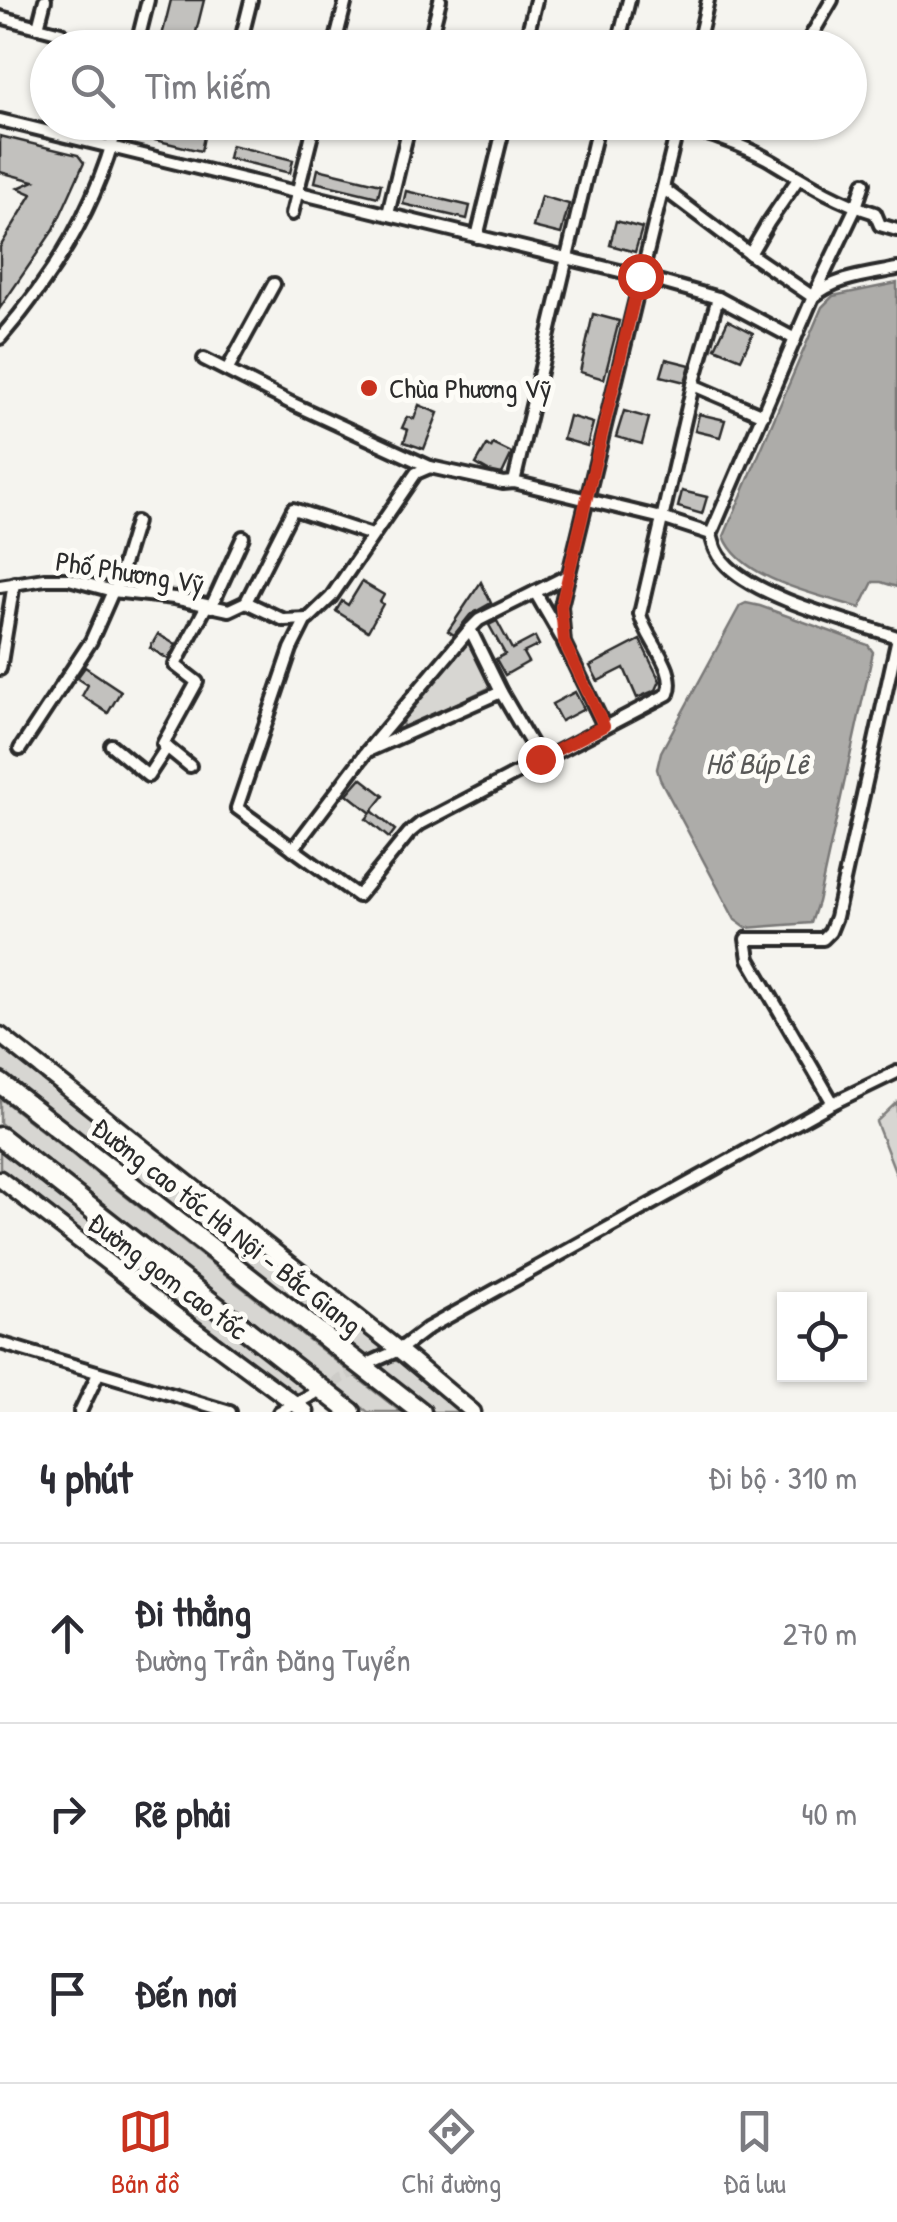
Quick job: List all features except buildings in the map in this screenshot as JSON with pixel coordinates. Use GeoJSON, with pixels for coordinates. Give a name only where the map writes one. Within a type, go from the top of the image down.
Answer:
{"type":"FeatureCollection","features":[{"type":"Feature","properties":{"kind":"highway","name":"Đường cao tốc Hà Nội - Bắc Giang"},"geometry":{"type":"LineString","coordinates":[[0,1083],[420,1412]]}},
{"type":"Feature","properties":{"kind":"highway"},"geometry":{"type":"LineString","coordinates":[[0,1137],[350,1412]]}},
{"type":"Feature","properties":{"kind":"main road"},"geometry":{"type":"LineString","coordinates":[[0,1035],[473,1412]]}},
{"type":"Feature","properties":{"kind":"main road","name":"Đường gom cao tốc"},"geometry":{"type":"LineString","coordinates":[[0,1179],[301,1408]]}},
{"type":"Feature","properties":{"kind":"street"},"geometry":{"type":"LineString","coordinates":[[38,26],[45,0]]}},
{"type":"Feature","properties":{"kind":"street"},"geometry":{"type":"LineString","coordinates":[[140,30],[148,0]]}},
{"type":"Feature","properties":{"kind":"street"},"geometry":{"type":"LineString","coordinates":[[244,30],[251,0]]}},
{"type":"Feature","properties":{"kind":"street"},"geometry":{"type":"LineString","coordinates":[[338,30],[346,0]]}},
{"type":"Feature","properties":{"kind":"street"},"geometry":{"type":"LineString","coordinates":[[432,30],[440,0]]}},
{"type":"Feature","properties":{"kind":"street"},"geometry":{"type":"LineString","coordinates":[[528,30],[536,0]]}},
{"type":"Feature","properties":{"kind":"street"},"geometry":{"type":"LineString","coordinates":[[622,30],[629,0]]}},
{"type":"Feature","properties":{"kind":"street"},"geometry":{"type":"LineString","coordinates":[[701,30],[708,0]]}},
{"type":"Feature","properties":{"kind":"street"},"geometry":{"type":"LineString","coordinates":[[814,30],[832,0]]}},
{"type":"Feature","properties":{"kind":"street"},"geometry":{"type":"LineString","coordinates":[[0,18],[54,30]]}},
{"type":"Feature","properties":{"kind":"street"},"geometry":{"type":"LineString","coordinates":[[0,120],[30,127]]}},
{"type":"Feature","properties":{"kind":"street"},"geometry":{"type":"LineString","coordinates":[[83,140],[640,276],[718,298],[795,339]]}},
{"type":"Feature","properties":{"kind":"street"},"geometry":{"type":"LineString","coordinates":[[0,338],[52,274],[85,214],[114,140]]}},
{"type":"Feature","properties":{"kind":"street"},"geometry":{"type":"LineString","coordinates":[[292,214],[310,140]]}},
{"type":"Feature","properties":{"kind":"street"},"geometry":{"type":"LineString","coordinates":[[388,214],[406,140]]}},
{"type":"Feature","properties":{"kind":"street"},"geometry":{"type":"LineString","coordinates":[[478,237],[501,140]]}},
{"type":"Feature","properties":{"kind":"street"},"geometry":{"type":"LineString","coordinates":[[514,482],[595,140]]}},
{"type":"Feature","properties":{"kind":"street"},"geometry":{"type":"LineString","coordinates":[[564,642],[561,606],[675,140]]}},
{"type":"Feature","properties":{"kind":"street"},"geometry":{"type":"LineString","coordinates":[[719,140],[766,158],[798,179],[875,214],[880,225],[897,230]]}},
{"type":"Feature","properties":{"kind":"street"},"geometry":{"type":"LineString","coordinates":[[750,254],[798,179]]}},
{"type":"Feature","properties":{"kind":"street"},"geometry":{"type":"LineString","coordinates":[[834,1103],[749,959],[746,939],[823,939],[830,932],[897,640],[762,590],[722,560],[711,534],[864,184]]}},
{"type":"Feature","properties":{"kind":"street"},"geometry":{"type":"LineString","coordinates":[[664,190],[813,297]]}},
{"type":"Feature","properties":{"kind":"street"},"geometry":{"type":"LineString","coordinates":[[813,297],[838,281],[897,269]]}},
{"type":"Feature","properties":{"kind":"street"},"geometry":{"type":"LineString","coordinates":[[226,370],[274,284]]}},
{"type":"Feature","properties":{"kind":"street"},"geometry":{"type":"LineString","coordinates":[[306,620],[291,649],[237,808],[358,896],[420,824],[662,697],[671,687],[670,675],[644,629],[640,614],[718,298]]}},
{"type":"Feature","properties":{"kind":"street"},"geometry":{"type":"LineString","coordinates":[[204,358],[430,467],[514,482],[711,534]]}},
{"type":"Feature","properties":{"kind":"street"},"geometry":{"type":"LineString","coordinates":[[694,385],[762,415]]}},
{"type":"Feature","properties":{"kind":"street"},"geometry":{"type":"LineString","coordinates":[[372,535],[293,510],[246,602],[284,620],[312,617],[332,597],[416,473],[430,467]]}},
{"type":"Feature","properties":{"kind":"street"},"geometry":{"type":"LineString","coordinates":[[20,749],[91,641],[114,591],[136,522]]}},
{"type":"Feature","properties":{"kind":"street"},"geometry":{"type":"LineString","coordinates":[[190,766],[163,744],[196,682],[175,664],[242,537]]}},
{"type":"Feature","properties":{"kind":"street"},"geometry":{"type":"LineString","coordinates":[[293,849],[368,750],[479,620],[569,575]]}},
{"type":"Feature","properties":{"kind":"street","name":"Phố Phương Vỹ"},"geometry":{"type":"LineString","coordinates":[[0,586],[69,579],[114,591],[229,610],[246,602]]}},
{"type":"Feature","properties":{"kind":"street"},"geometry":{"type":"LineString","coordinates":[[0,669],[14,584]]}},
{"type":"Feature","properties":{"kind":"street"},"geometry":{"type":"LineString","coordinates":[[535,592],[604,726]]}},
{"type":"Feature","properties":{"kind":"street"},"geometry":{"type":"LineString","coordinates":[[470,629],[540,759]]}},
{"type":"Feature","properties":{"kind":"street"},"geometry":{"type":"LineString","coordinates":[[368,750],[502,692]]}},
{"type":"Feature","properties":{"kind":"street"},"geometry":{"type":"LineString","coordinates":[[111,745],[148,776],[167,747]]}},
{"type":"Feature","properties":{"kind":"street"},"geometry":{"type":"LineString","coordinates":[[372,1362],[834,1103],[897,1072]]}},
{"type":"Feature","properties":{"kind":"street"},"geometry":{"type":"LineString","coordinates":[[0,1343],[230,1412]]}},
{"type":"Feature","properties":{"kind":"street"},"geometry":{"type":"LineString","coordinates":[[80,1412],[98,1374]]}},
{"type":"Feature","properties":{"kind":"street"},"geometry":{"type":"LineString","coordinates":[[279,1412],[301,1408],[314,1394]]}},
{"type":"Feature","properties":{"kind":"shaded area"},"geometry":{"type":"Polygon","coordinates":[[[464,643],[473,647],[491,687],[405,728],[403,718],[464,643]]]}},
{"type":"Feature","properties":{"kind":"shaded area"},"geometry":{"type":"Polygon","coordinates":[[[0,1045],[376,1338],[381,1346],[379,1353],[365,1357],[0,1070],[0,1045]]]}},
{"type":"Feature","properties":{"kind":"shaded area"},"geometry":{"type":"Polygon","coordinates":[[[0,1098],[401,1412],[368,1412],[0,1123],[0,1098]]]}},
{"type":"Feature","properties":{"kind":"shaded area"},"geometry":{"type":"Polygon","coordinates":[[[897,1102],[897,1176],[876,1122],[897,1102]]]}},
{"type":"Feature","properties":{"kind":"shaded area"},"geometry":{"type":"Polygon","coordinates":[[[0,1150],[312,1389],[303,1395],[293,1393],[0,1168],[0,1150]]]}},
{"type":"Feature","properties":{"kind":"shaded area"},"geometry":{"type":"Polygon","coordinates":[[[389,1360],[404,1362],[463,1412],[434,1412],[377,1367],[389,1360]]]}},
{"type":"Feature","properties":{"kind":"water"},"geometry":{"type":"Polygon","coordinates":[[[897,283],[897,587],[873,582],[860,608],[764,575],[746,564],[724,536],[822,307],[833,296],[897,283]]]}},
{"type":"Feature","properties":{"kind":"water","name":"Hồ Búp Lê"},"geometry":{"type":"Polygon","coordinates":[[[746,603],[868,645],[873,652],[811,923],[746,928],[735,920],[657,769],[661,752],[740,606],[746,603]]]}},
{"type":"Feature","properties":{"kind":"tunnel"},"geometry":{"type":"LineString","coordinates":[[321,1390],[363,1367]]}},
{"type":"Feature","properties":{"kind":"place","name":"Chùa Phương Vỹ"},"geometry":{"type":"Point","coordinates":[369,388]}},
{"type":"Feature","properties":{"kind":"route"},"geometry":{"type":"LineString","coordinates":[[540,759],[604,726],[564,642],[561,606],[640,276]]}}]}
